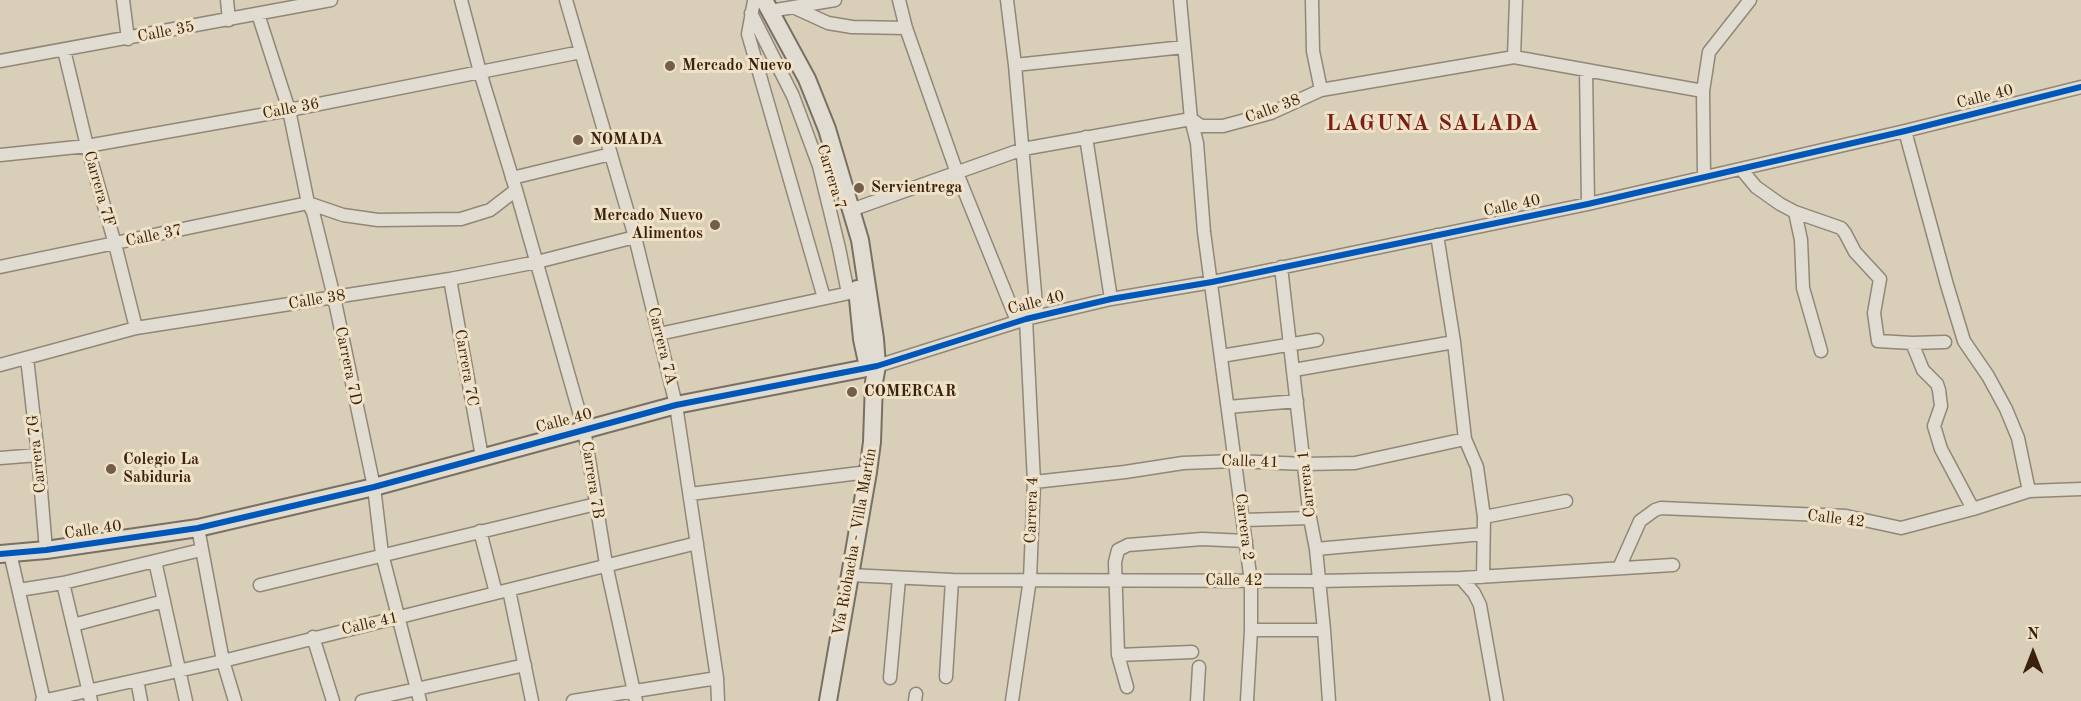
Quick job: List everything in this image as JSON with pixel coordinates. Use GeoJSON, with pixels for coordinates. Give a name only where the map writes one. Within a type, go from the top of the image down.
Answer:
{"type":"FeatureCollection","features":[{"type":"Feature","properties":{"kind":"main road","name":"Carrera 7"},"geometry":{"type":"LineString","coordinates":[[759,5],[807,79],[823,119],[860,240],[857,291]]}},
{"type":"Feature","properties":{"kind":"main road","name":"Carrera 7"},"geometry":{"type":"LineString","coordinates":[[759,5],[796,81],[818,134],[848,232],[873,372]]}},
{"type":"Feature","properties":{"kind":"main road","name":"Calle 40"},"geometry":{"type":"LineString","coordinates":[[5,554],[198,528],[374,487],[676,405],[873,372]]}},
{"type":"Feature","properties":{"kind":"main road","name":"Vía Riohacha - Villa Martín"},"geometry":{"type":"LineString","coordinates":[[828,701],[868,472],[872,442],[873,372]]}},
{"type":"Feature","properties":{"kind":"street"},"geometry":{"type":"LineString","coordinates":[[123,0],[128,39]]}},
{"type":"Feature","properties":{"kind":"street"},"geometry":{"type":"LineString","coordinates":[[227,0],[229,20]]}},
{"type":"Feature","properties":{"kind":"street","name":"Calle 35"},"geometry":{"type":"LineString","coordinates":[[0,61],[331,0]]}},
{"type":"Feature","properties":{"kind":"street","name":"Carrera 7B"},"geometry":{"type":"LineString","coordinates":[[461,0],[584,429],[606,564],[635,697]]}},
{"type":"Feature","properties":{"kind":"street","name":"Carrera 7A"},"geometry":{"type":"LineString","coordinates":[[566,0],[636,237],[676,405],[717,678],[718,701]]}},
{"type":"Feature","properties":{"kind":"street"},"geometry":{"type":"LineString","coordinates":[[824,298],[748,34],[759,5],[793,8],[835,0]]}},
{"type":"Feature","properties":{"kind":"street"},"geometry":{"type":"LineString","coordinates":[[899,0],[906,28],[957,173],[1027,319]]}},
{"type":"Feature","properties":{"kind":"street","name":"Carrera 4"},"geometry":{"type":"LineString","coordinates":[[1007,0],[1023,149],[1034,482],[1030,579],[1012,701]]}},
{"type":"Feature","properties":{"kind":"street"},"geometry":{"type":"LineString","coordinates":[[1180,0],[1191,119]]}},
{"type":"Feature","properties":{"kind":"street"},"geometry":{"type":"LineString","coordinates":[[1312,0],[1312,51],[1321,90]]}},
{"type":"Feature","properties":{"kind":"street"},"geometry":{"type":"LineString","coordinates":[[1514,57],[1516,0]]}},
{"type":"Feature","properties":{"kind":"street"},"geometry":{"type":"LineString","coordinates":[[1704,177],[1704,91],[1709,52],[1749,0]]}},
{"type":"Feature","properties":{"kind":"street"},"geometry":{"type":"LineString","coordinates":[[793,8],[828,23],[852,27],[906,28]]}},
{"type":"Feature","properties":{"kind":"street","name":"Carrera 7D"},"geometry":{"type":"LineString","coordinates":[[258,14],[289,110],[308,203],[313,212],[334,297],[374,487],[382,554],[420,701]]}},
{"type":"Feature","properties":{"kind":"street"},"geometry":{"type":"LineString","coordinates":[[1015,65],[1184,47]]}},
{"type":"Feature","properties":{"kind":"street","name":"Carrera 7F"},"geometry":{"type":"LineString","coordinates":[[64,50],[87,146],[136,328]]}},
{"type":"Feature","properties":{"kind":"street","name":"Calle 36"},"geometry":{"type":"LineString","coordinates":[[0,154],[87,146],[289,110],[581,52]]}},
{"type":"Feature","properties":{"kind":"street","name":"Calle 38"},"geometry":{"type":"LineString","coordinates":[[852,210],[1023,149],[1191,119],[1201,126],[1224,126],[1271,113],[1321,90],[1514,57],[1704,91]]}},
{"type":"Feature","properties":{"kind":"street"},"geometry":{"type":"LineString","coordinates":[[1586,70],[1588,204]]}},
{"type":"Feature","properties":{"kind":"street","name":"Calle 40"},"geometry":{"type":"LineString","coordinates":[[873,372],[1027,319],[1111,299],[1212,282],[1588,204],[1905,131],[2081,87]]}},
{"type":"Feature","properties":{"kind":"street","name":"Carrera 2"},"geometry":{"type":"LineString","coordinates":[[1191,119],[1197,143],[1203,223],[1251,582],[1247,701]]}},
{"type":"Feature","properties":{"kind":"street"},"geometry":{"type":"LineString","coordinates":[[1905,131],[1964,341],[1988,376],[2006,409],[2018,438],[2029,491]]}},
{"type":"Feature","properties":{"kind":"street"},"geometry":{"type":"LineString","coordinates":[[1086,137],[1111,299]]}},
{"type":"Feature","properties":{"kind":"street"},"geometry":{"type":"LineString","coordinates":[[308,203],[343,215],[378,220],[461,219],[490,210],[514,184],[611,154]]}},
{"type":"Feature","properties":{"kind":"street"},"geometry":{"type":"LineString","coordinates":[[1741,169],[1756,187],[1795,212],[1841,228],[1855,252],[1878,275],[1880,284],[1874,313],[1878,341],[1945,342]]}},
{"type":"Feature","properties":{"kind":"street","name":"Calle 37"},"geometry":{"type":"LineString","coordinates":[[0,267],[308,203]]}},
{"type":"Feature","properties":{"kind":"street"},"geometry":{"type":"LineString","coordinates":[[1795,212],[1801,240],[1803,288],[1821,351]]}},
{"type":"Feature","properties":{"kind":"street"},"geometry":{"type":"LineString","coordinates":[[1437,235],[1454,342],[1465,439],[1477,467],[1484,517],[1483,577]]}},
{"type":"Feature","properties":{"kind":"street","name":"Calle 38"},"geometry":{"type":"LineString","coordinates":[[0,365],[136,328],[450,279],[537,262],[636,237]]}},
{"type":"Feature","properties":{"kind":"street","name":"Carrera 1"},"geometry":{"type":"LineString","coordinates":[[1281,267],[1310,518],[1316,549],[1329,701]]}},
{"type":"Feature","properties":{"kind":"street","name":"Carrera 7C"},"geometry":{"type":"LineString","coordinates":[[450,279],[482,457]]}},
{"type":"Feature","properties":{"kind":"street"},"geometry":{"type":"LineString","coordinates":[[659,334],[857,291]]}},
{"type":"Feature","properties":{"kind":"street"},"geometry":{"type":"LineString","coordinates":[[1221,356],[1317,340]]}},
{"type":"Feature","properties":{"kind":"street"},"geometry":{"type":"LineString","coordinates":[[1294,370],[1454,342]]}},
{"type":"Feature","properties":{"kind":"street"},"geometry":{"type":"LineString","coordinates":[[1912,343],[1923,370],[1937,384],[1939,390],[1941,406],[1934,426],[1941,449],[1973,509]]}},
{"type":"Feature","properties":{"kind":"street","name":"Carrera 7G"},"geometry":{"type":"LineString","coordinates":[[27,358],[46,550]]}},
{"type":"Feature","properties":{"kind":"street"},"geometry":{"type":"LineString","coordinates":[[1228,407],[1297,401]]}},
{"type":"Feature","properties":{"kind":"street","name":"Calle 41"},"geometry":{"type":"LineString","coordinates":[[1034,482],[1183,463],[1235,461],[1305,464],[1355,463],[1465,439]]}},
{"type":"Feature","properties":{"kind":"street"},"geometry":{"type":"LineString","coordinates":[[0,458],[38,455]]}},
{"type":"Feature","properties":{"kind":"street"},"geometry":{"type":"LineString","coordinates":[[690,494],[868,472]]}},
{"type":"Feature","properties":{"kind":"street","name":"Calle 42"},"geometry":{"type":"LineString","coordinates":[[1619,568],[1640,521],[1655,510],[1662,508],[1846,516],[1901,528],[2029,491],[2081,489]]}},
{"type":"Feature","properties":{"kind":"street"},"geometry":{"type":"LineString","coordinates":[[1484,517],[1566,501]]}},
{"type":"Feature","properties":{"kind":"street"},"geometry":{"type":"LineString","coordinates":[[260,585],[596,504]]}},
{"type":"Feature","properties":{"kind":"street"},"geometry":{"type":"LineString","coordinates":[[1244,520],[1310,518]]}},
{"type":"Feature","properties":{"kind":"street"},"geometry":{"type":"LineString","coordinates":[[198,528],[223,661],[235,701]]}},
{"type":"Feature","properties":{"kind":"street"},"geometry":{"type":"LineString","coordinates":[[480,531],[496,592]]}},
{"type":"Feature","properties":{"kind":"street"},"geometry":{"type":"LineString","coordinates":[[1316,549],[1483,534]]}},
{"type":"Feature","properties":{"kind":"street"},"geometry":{"type":"LineString","coordinates":[[1127,687],[1118,655],[1114,562],[1118,550],[1128,545],[1202,538],[1246,541]]}},
{"type":"Feature","properties":{"kind":"street","name":"Calle 41"},"geometry":{"type":"LineString","coordinates":[[43,701],[89,696],[137,680],[223,661],[697,543]]}},
{"type":"Feature","properties":{"kind":"street"},"geometry":{"type":"LineString","coordinates":[[19,590],[63,583],[201,550]]}},
{"type":"Feature","properties":{"kind":"street"},"geometry":{"type":"LineString","coordinates":[[5,554],[19,590],[43,701]]}},
{"type":"Feature","properties":{"kind":"street"},"geometry":{"type":"LineString","coordinates":[[155,561],[186,701]]}},
{"type":"Feature","properties":{"kind":"street","name":"Calle 42"},"geometry":{"type":"LineString","coordinates":[[849,575],[952,580],[1251,582],[1461,578],[1673,565]]}},
{"type":"Feature","properties":{"kind":"street"},"geometry":{"type":"LineString","coordinates":[[1461,578],[1474,593],[1480,605],[1497,701]]}},
{"type":"Feature","properties":{"kind":"street"},"geometry":{"type":"LineString","coordinates":[[890,678],[899,579]]}},
{"type":"Feature","properties":{"kind":"street"},"geometry":{"type":"LineString","coordinates":[[946,677],[952,580]]}},
{"type":"Feature","properties":{"kind":"street"},"geometry":{"type":"LineString","coordinates":[[63,583],[89,696]]}},
{"type":"Feature","properties":{"kind":"street"},"geometry":{"type":"LineString","coordinates":[[509,590],[532,701]]}},
{"type":"Feature","properties":{"kind":"street"},"geometry":{"type":"LineString","coordinates":[[73,625],[164,601]]}},
{"type":"Feature","properties":{"kind":"street"},"geometry":{"type":"LineString","coordinates":[[1251,630],[1324,630]]}},
{"type":"Feature","properties":{"kind":"street"},"geometry":{"type":"LineString","coordinates":[[313,637],[333,701]]}},
{"type":"Feature","properties":{"kind":"street"},"geometry":{"type":"LineString","coordinates":[[1118,655],[1192,652]]}},
{"type":"Feature","properties":{"kind":"street"},"geometry":{"type":"LineString","coordinates":[[362,701],[417,687],[525,665]]}},
{"type":"Feature","properties":{"kind":"street"},"geometry":{"type":"LineString","coordinates":[[1197,701],[1198,667]]}},
{"type":"Feature","properties":{"kind":"street"},"geometry":{"type":"LineString","coordinates":[[573,701],[635,697],[717,678]]}},
{"type":"Feature","properties":{"kind":"street"},"geometry":{"type":"LineString","coordinates":[[137,680],[141,701]]}},
{"type":"Feature","properties":{"kind":"cycle path"},"geometry":{"type":"LineString","coordinates":[[0,554],[46,550],[198,528],[374,487],[676,405],[877,366],[1026,319],[1111,299],[1212,282],[1588,204],[1905,131],[2081,87]]}},
{"type":"Feature","properties":{"kind":"place","name":"Mercado Nuevo"},"geometry":{"type":"Point","coordinates":[670,66]}},
{"type":"Feature","properties":{"kind":"place","name":"NOMADA"},"geometry":{"type":"Point","coordinates":[578,140]}},
{"type":"Feature","properties":{"kind":"place","name":"Servientrega"},"geometry":{"type":"Point","coordinates":[859,188]}},
{"type":"Feature","properties":{"kind":"place","name":"Mercado Nuevo Alimentos"},"geometry":{"type":"Point","coordinates":[715,225]}},
{"type":"Feature","properties":{"kind":"place","name":"COMERCAR"},"geometry":{"type":"Point","coordinates":[852,392]}},
{"type":"Feature","properties":{"kind":"place","name":"Colegio La Sabiduria"},"geometry":{"type":"Point","coordinates":[111,469]}},
{"type":"Feature","properties":{"kind":"district","name":"LAGUNA SALADA"},"geometry":{"type":"Point","coordinates":[1433,124]}}]}
